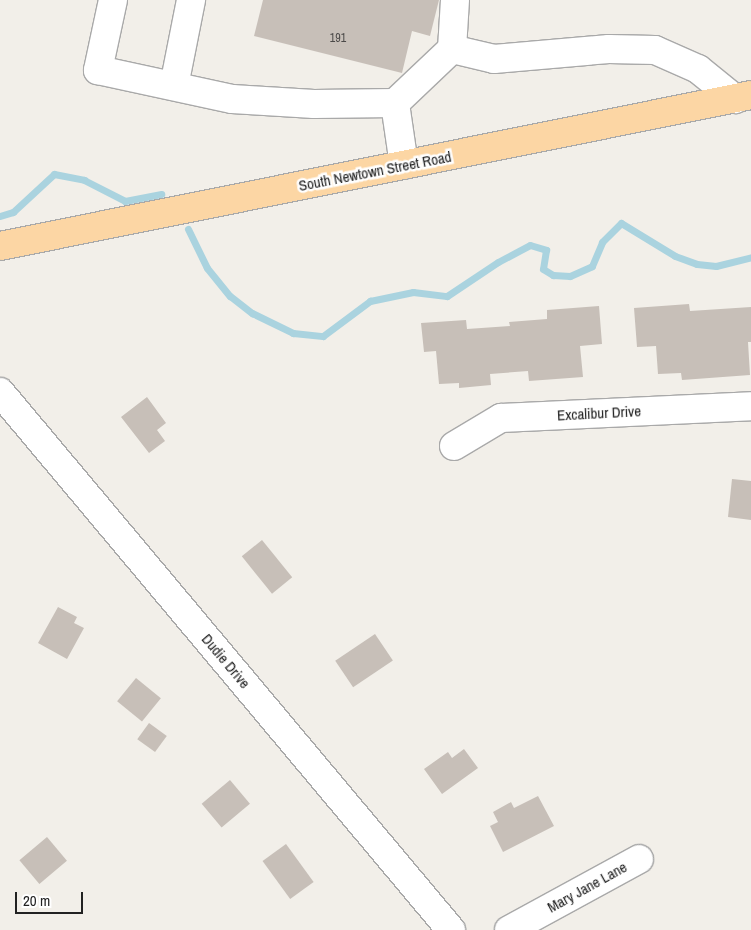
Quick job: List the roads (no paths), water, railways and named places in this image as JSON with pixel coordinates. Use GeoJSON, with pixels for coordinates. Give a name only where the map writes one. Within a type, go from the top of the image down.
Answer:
{"type":"FeatureCollection","features":[{"type":"Feature","properties":{"kind":"main road","name":"South Newtown Street Road"},"geometry":{"type":"LineString","coordinates":[[0,246],[743,97]]}},
{"type":"Feature","properties":{"kind":"street"},"geometry":{"type":"LineString","coordinates":[[113,0],[98,70],[232,99],[314,104],[395,103],[452,49],[455,0]]}},
{"type":"Feature","properties":{"kind":"street"},"geometry":{"type":"LineString","coordinates":[[174,86],[191,0]]}},
{"type":"Feature","properties":{"kind":"street"},"geometry":{"type":"LineString","coordinates":[[452,49],[494,59],[609,49],[655,50],[698,69],[743,97]]}},
{"type":"Feature","properties":{"kind":"street"},"geometry":{"type":"LineString","coordinates":[[395,103],[404,165]]}},
{"type":"Feature","properties":{"kind":"street","name":"Dudie Drive"},"geometry":{"type":"LineString","coordinates":[[0,392],[451,930]]}},
{"type":"Feature","properties":{"kind":"street","name":"Excalibur Drive"},"geometry":{"type":"LineString","coordinates":[[454,446],[502,418],[751,406]]}},
{"type":"Feature","properties":{"kind":"street","name":"Mary Jane Lane"},"geometry":{"type":"LineString","coordinates":[[509,930],[639,859]]}},
{"type":"Feature","properties":{"kind":"waterway"},"geometry":{"type":"LineString","coordinates":[[0,216],[13,212],[54,174],[84,180],[125,201],[161,194]]}},
{"type":"Feature","properties":{"kind":"waterway"},"geometry":{"type":"LineString","coordinates":[[188,229],[207,268],[230,296],[252,313],[293,333],[323,336],[370,301],[413,292],[447,296],[498,262],[530,245],[546,250],[543,269],[553,275],[570,276],[592,266],[602,242],[621,223],[675,256],[697,264],[716,266],[751,257]]}}]}
